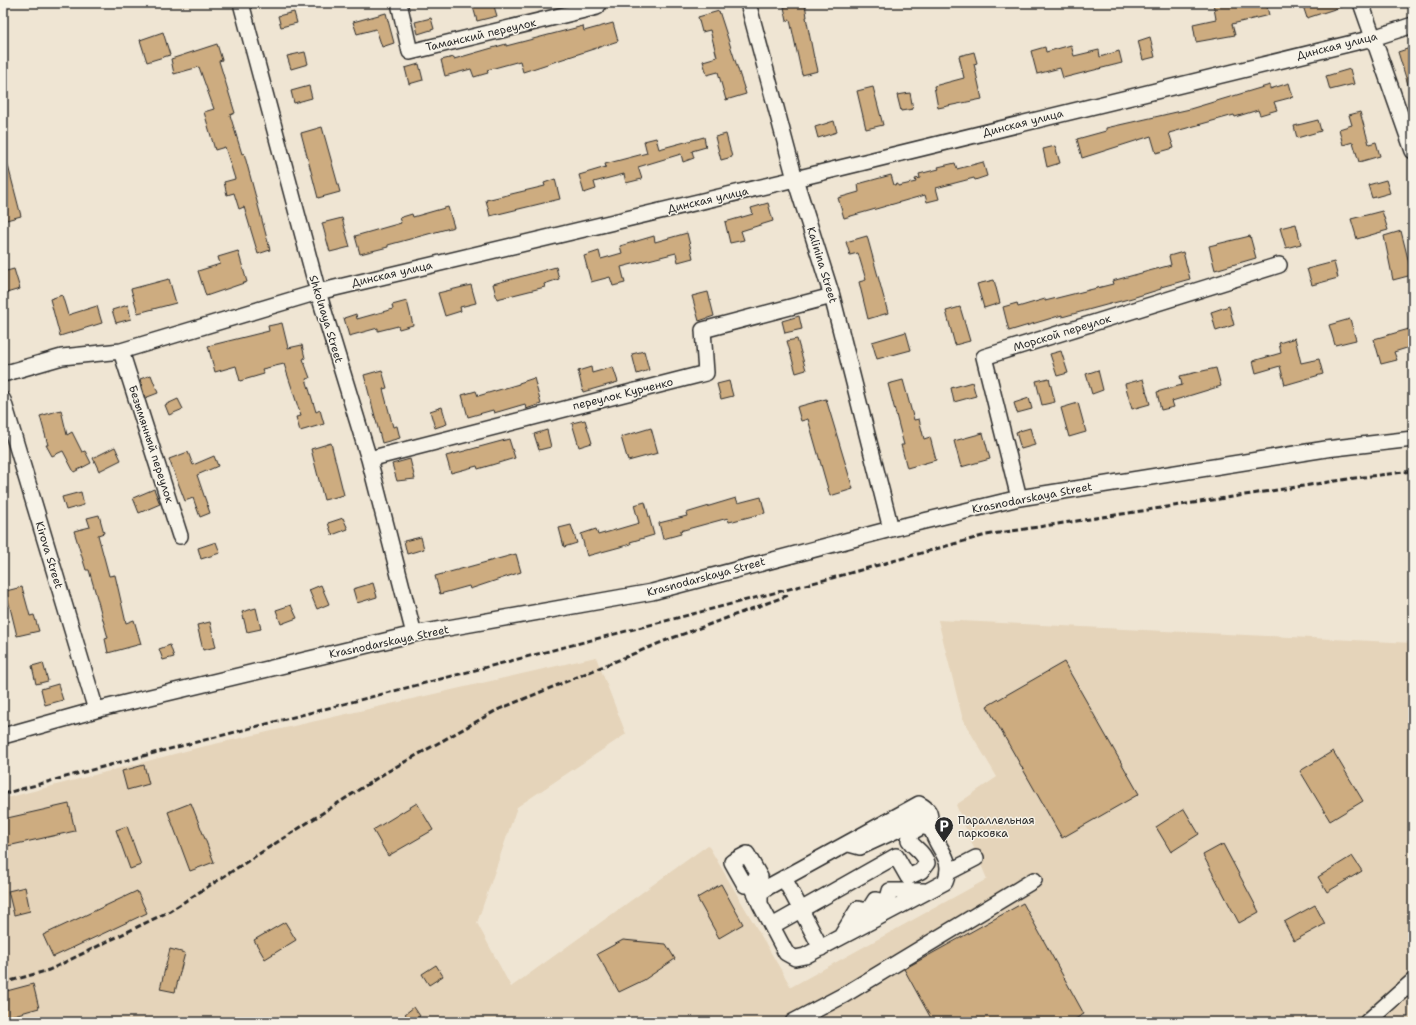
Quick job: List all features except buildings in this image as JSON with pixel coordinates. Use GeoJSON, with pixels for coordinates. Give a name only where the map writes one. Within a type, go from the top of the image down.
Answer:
{"type":"FeatureCollection","features":[{"type":"Feature","properties":{"kind":"street","name":"Shkolnaya Street"},"geometry":{"type":"LineString","coordinates":[[241,3],[318,292],[369,459],[414,634]]}},
{"type":"Feature","properties":{"kind":"street","name":"Таманский переулок"},"geometry":{"type":"LineString","coordinates":[[399,3],[410,52],[597,7],[596,3]]}},
{"type":"Feature","properties":{"kind":"street","name":"Kalinina Street"},"geometry":{"type":"LineString","coordinates":[[748,3],[795,179],[832,296],[891,529]]}},
{"type":"Feature","properties":{"kind":"street"},"geometry":{"type":"LineString","coordinates":[[1361,3],[1413,151]]}},
{"type":"Feature","properties":{"kind":"street","name":"Динская улица"},"geometry":{"type":"LineString","coordinates":[[3,374],[62,357],[121,351],[318,292],[795,179],[1373,38],[1413,25]]}},
{"type":"Feature","properties":{"kind":"street","name":"Морской переулок"},"geometry":{"type":"LineString","coordinates":[[1019,498],[984,357],[1280,266]]}},
{"type":"Feature","properties":{"kind":"street","name":"переулок Курченко"},"geometry":{"type":"LineString","coordinates":[[369,459],[706,373],[703,330],[832,296]]}},
{"type":"Feature","properties":{"kind":"street","name":"Безымянный переулок"},"geometry":{"type":"LineString","coordinates":[[121,351],[180,536]]}},
{"type":"Feature","properties":{"kind":"street","name":"Kirova Street"},"geometry":{"type":"LineString","coordinates":[[3,402],[96,710]]}},
{"type":"Feature","properties":{"kind":"street","name":"Krasnodarskaya Street"},"geometry":{"type":"LineString","coordinates":[[3,736],[96,710],[414,634],[652,592],[891,529],[1019,498],[1326,449],[1413,439]]}},
{"type":"Feature","properties":{"kind":"street"},"geometry":{"type":"LineString","coordinates":[[919,804],[926,808],[931,823],[947,860],[949,872],[946,882],[805,956],[795,958],[786,953],[760,904],[758,883],[784,878],[919,804]]}},
{"type":"Feature","properties":{"kind":"street"},"geometry":{"type":"LineString","coordinates":[[846,844],[860,846],[875,841],[900,828],[931,823]]}},
{"type":"Feature","properties":{"kind":"street"},"geometry":{"type":"LineString","coordinates":[[772,926],[896,856],[908,877],[921,872],[927,863],[923,852],[913,846],[909,840],[912,832],[931,823]]}},
{"type":"Feature","properties":{"kind":"street"},"geometry":{"type":"LineString","coordinates":[[949,872],[976,858]]}},
{"type":"Feature","properties":{"kind":"street"},"geometry":{"type":"LineString","coordinates":[[784,878],[821,948]]}},
{"type":"Feature","properties":{"kind":"street"},"geometry":{"type":"LineString","coordinates":[[793,1022],[844,995],[1034,880]]}},
{"type":"Feature","properties":{"kind":"street"},"geometry":{"type":"LineString","coordinates":[[1367,1022],[1413,981]]}},
{"type":"Feature","properties":{"kind":"shaded area"},"geometry":{"type":"Polygon","coordinates":[[[938,620],[1413,643],[1413,1022],[3,1022],[3,799],[197,748],[596,657],[626,734],[517,807],[477,923],[511,987],[708,845],[791,987],[987,879],[956,805],[997,777],[963,720],[938,620]]]}},
{"type":"Feature","properties":{"kind":"railway"},"geometry":{"type":"LineString","coordinates":[[3,794],[154,753],[832,578],[986,535],[1355,478],[1413,471]]}},
{"type":"Feature","properties":{"kind":"railway"},"geometry":{"type":"LineString","coordinates":[[3,983],[49,970],[170,911],[385,773],[497,710],[667,640],[789,595]]}},
{"type":"Feature","properties":{"kind":"place","name":"Параллельная парковка"},"geometry":{"type":"Point","coordinates":[944,843]}}]}
